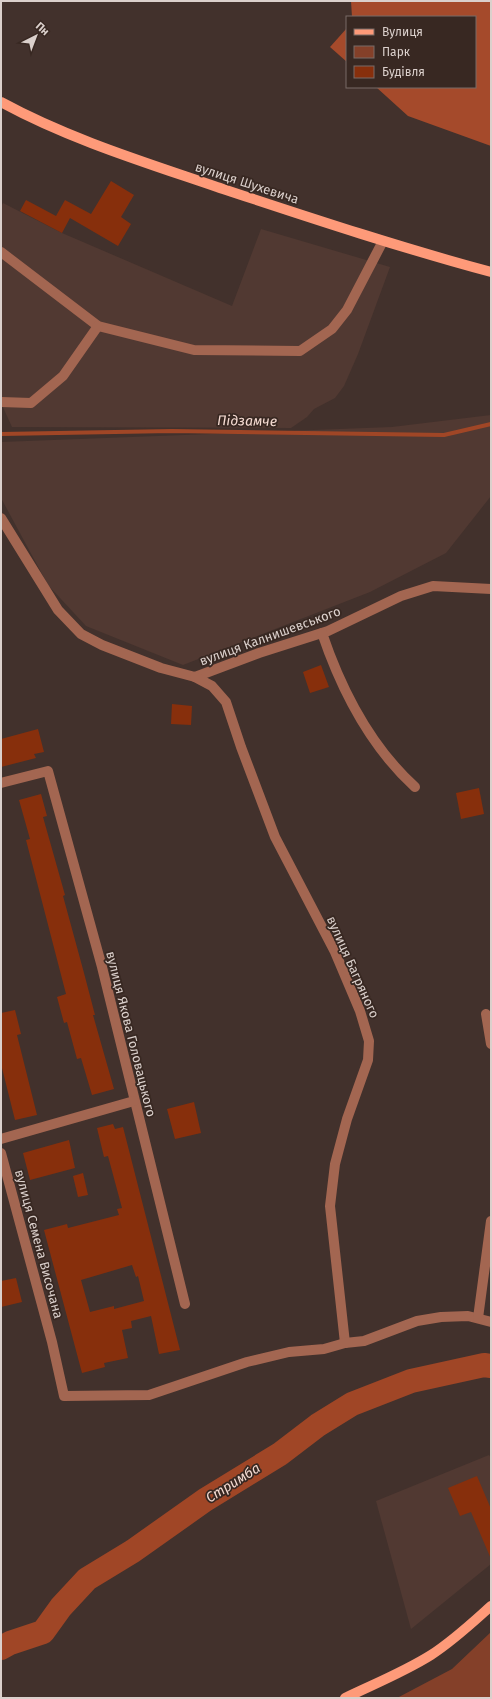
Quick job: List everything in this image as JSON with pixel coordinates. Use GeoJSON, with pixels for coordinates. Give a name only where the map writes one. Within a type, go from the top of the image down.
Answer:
{"type":"FeatureCollection","features":[{"type":"Feature","properties":{"kind":"main road","name":"вулиця Шухевича"},"geometry":{"type":"LineString","coordinates":[[1,102],[37,122],[124,156],[382,241],[491,272]]}},
{"type":"Feature","properties":{"kind":"main road"},"geometry":{"type":"LineString","coordinates":[[345,1698],[432,1654],[468,1627],[491,1606]]}},
{"type":"Feature","properties":{"kind":"street"},"geometry":{"type":"LineString","coordinates":[[1,252],[98,326],[194,350],[300,351],[332,329],[347,310],[382,241]]}},
{"type":"Feature","properties":{"kind":"street"},"geometry":{"type":"LineString","coordinates":[[1,402],[31,403],[64,376],[98,326]]}},
{"type":"Feature","properties":{"kind":"street","name":"вулиця Калнишевського"},"geometry":{"type":"LineString","coordinates":[[1,518],[58,610],[81,634],[102,645],[161,668],[195,678],[259,653],[322,633],[401,596],[433,586],[491,589]]}},
{"type":"Feature","properties":{"kind":"street"},"geometry":{"type":"LineString","coordinates":[[322,633],[332,665],[372,739],[401,774],[415,787]]}},
{"type":"Feature","properties":{"kind":"street","name":"вулиця Багряного"},"geometry":{"type":"LineString","coordinates":[[195,678],[212,686],[226,702],[241,747],[275,837],[334,952],[360,1011],[369,1041],[368,1060],[347,1119],[335,1164],[330,1206],[345,1343]]}},
{"type":"Feature","properties":{"kind":"street","name":"вулиця Якова Головацького"},"geometry":{"type":"LineString","coordinates":[[1,783],[48,771],[102,967],[185,1304]]}},
{"type":"Feature","properties":{"kind":"street"},"geometry":{"type":"LineString","coordinates":[[486,1014],[491,1044]]}},
{"type":"Feature","properties":{"kind":"street"},"geometry":{"type":"LineString","coordinates":[[1,1139],[134,1100]]}},
{"type":"Feature","properties":{"kind":"street","name":"вулиця Семена Височана"},"geometry":{"type":"LineString","coordinates":[[1,1153],[52,1342],[64,1396],[148,1395],[194,1381],[247,1362],[289,1352],[324,1349],[345,1343]]}},
{"type":"Feature","properties":{"kind":"street"},"geometry":{"type":"LineString","coordinates":[[478,1318],[491,1221]]}},
{"type":"Feature","properties":{"kind":"street"},"geometry":{"type":"LineString","coordinates":[[345,1343],[375,1338],[417,1321],[468,1316],[491,1322]]}},
{"type":"Feature","properties":{"kind":"shaded area"},"geometry":{"type":"Polygon","coordinates":[[[351,1],[491,1],[491,146],[408,116],[377,88],[476,88],[476,16],[352,16],[351,1]]]}},
{"type":"Feature","properties":{"kind":"shaded area"},"geometry":{"type":"Polygon","coordinates":[[[346,29],[346,61],[330,47],[346,29]]]}},
{"type":"Feature","properties":{"kind":"shaded area"},"geometry":{"type":"Polygon","coordinates":[[[3,203],[62,233],[232,306],[261,229],[390,267],[358,354],[344,386],[335,398],[314,409],[307,417],[291,428],[12,427],[1,403],[1,207],[3,203]]]}},
{"type":"Feature","properties":{"kind":"shaded area"},"geometry":{"type":"Polygon","coordinates":[[[491,415],[491,496],[446,553],[370,592],[183,665],[86,626],[48,585],[1,498],[1,442],[392,427],[491,415]]]}},
{"type":"Feature","properties":{"kind":"shaded area"},"geometry":{"type":"Polygon","coordinates":[[[489,1455],[491,1458],[491,1564],[411,1629],[376,1501],[489,1455]]]}},
{"type":"Feature","properties":{"kind":"green space"},"geometry":{"type":"Polygon","coordinates":[[[491,1632],[491,1698],[397,1698],[452,1669],[491,1632]]]}},
{"type":"Feature","properties":{"kind":"building"},"geometry":{"type":"Polygon","coordinates":[[[111,181],[134,195],[121,217],[131,224],[118,246],[70,218],[62,233],[20,211],[26,200],[56,216],[65,200],[91,214],[111,181]]]}},
{"type":"Feature","properties":{"kind":"building"},"geometry":{"type":"Polygon","coordinates":[[[321,665],[329,687],[310,693],[303,672],[321,665]]]}},
{"type":"Feature","properties":{"kind":"building"},"geometry":{"type":"Polygon","coordinates":[[[172,704],[192,706],[191,725],[171,724],[172,704]]]}},
{"type":"Feature","properties":{"kind":"building"},"geometry":{"type":"Polygon","coordinates":[[[38,729],[44,752],[34,754],[36,758],[1,767],[1,739],[38,729]]]}},
{"type":"Feature","properties":{"kind":"building"},"geometry":{"type":"Polygon","coordinates":[[[479,788],[484,814],[461,819],[456,793],[479,788]]]}},
{"type":"Feature","properties":{"kind":"building"},"geometry":{"type":"Polygon","coordinates":[[[41,794],[47,816],[43,817],[65,895],[63,896],[95,1015],[93,1015],[114,1089],[92,1095],[81,1058],[77,1059],[67,1022],[64,1023],[57,997],[66,994],[26,840],[30,839],[19,800],[41,794]]]}},
{"type":"Feature","properties":{"kind":"building"},"geometry":{"type":"Polygon","coordinates":[[[15,1010],[21,1034],[17,1035],[37,1115],[15,1120],[1,1064],[1,1013],[15,1010]]]}},
{"type":"Feature","properties":{"kind":"building"},"geometry":{"type":"Polygon","coordinates":[[[194,1102],[201,1133],[175,1139],[167,1109],[194,1102]]]}},
{"type":"Feature","properties":{"kind":"building"},"geometry":{"type":"Polygon","coordinates":[[[113,1124],[115,1129],[123,1127],[180,1350],[159,1354],[151,1316],[131,1321],[132,1328],[122,1330],[128,1358],[104,1363],[105,1367],[82,1373],[44,1230],[67,1224],[68,1228],[119,1215],[117,1209],[122,1208],[108,1156],[104,1157],[97,1128],[113,1124]],[[132,1265],[81,1280],[90,1312],[114,1306],[114,1309],[144,1301],[138,1276],[136,1277],[132,1265]]]}},
{"type":"Feature","properties":{"kind":"building"},"geometry":{"type":"Polygon","coordinates":[[[69,1140],[75,1168],[30,1180],[23,1153],[69,1140]]]}},
{"type":"Feature","properties":{"kind":"building"},"geometry":{"type":"Polygon","coordinates":[[[83,1173],[88,1195],[78,1197],[73,1176],[83,1173]]]}},
{"type":"Feature","properties":{"kind":"building"},"geometry":{"type":"Polygon","coordinates":[[[16,1278],[22,1302],[1,1307],[1,1281],[16,1278]]]}},
{"type":"Feature","properties":{"kind":"building"},"geometry":{"type":"Polygon","coordinates":[[[477,1476],[491,1509],[491,1559],[471,1512],[460,1516],[448,1488],[477,1476]]]}},
{"type":"Feature","properties":{"kind":"waterway","name":"Підзамче"},"geometry":{"type":"LineString","coordinates":[[1,434],[172,431],[444,435],[491,424]]}},
{"type":"Feature","properties":{"kind":"waterway","name":"Стримба"},"geometry":{"type":"LineString","coordinates":[[1,1648],[10,1643],[43,1632],[61,1607],[87,1579],[133,1551],[205,1500],[280,1454],[318,1425],[352,1404],[411,1381],[484,1365],[491,1366]]}}]}
